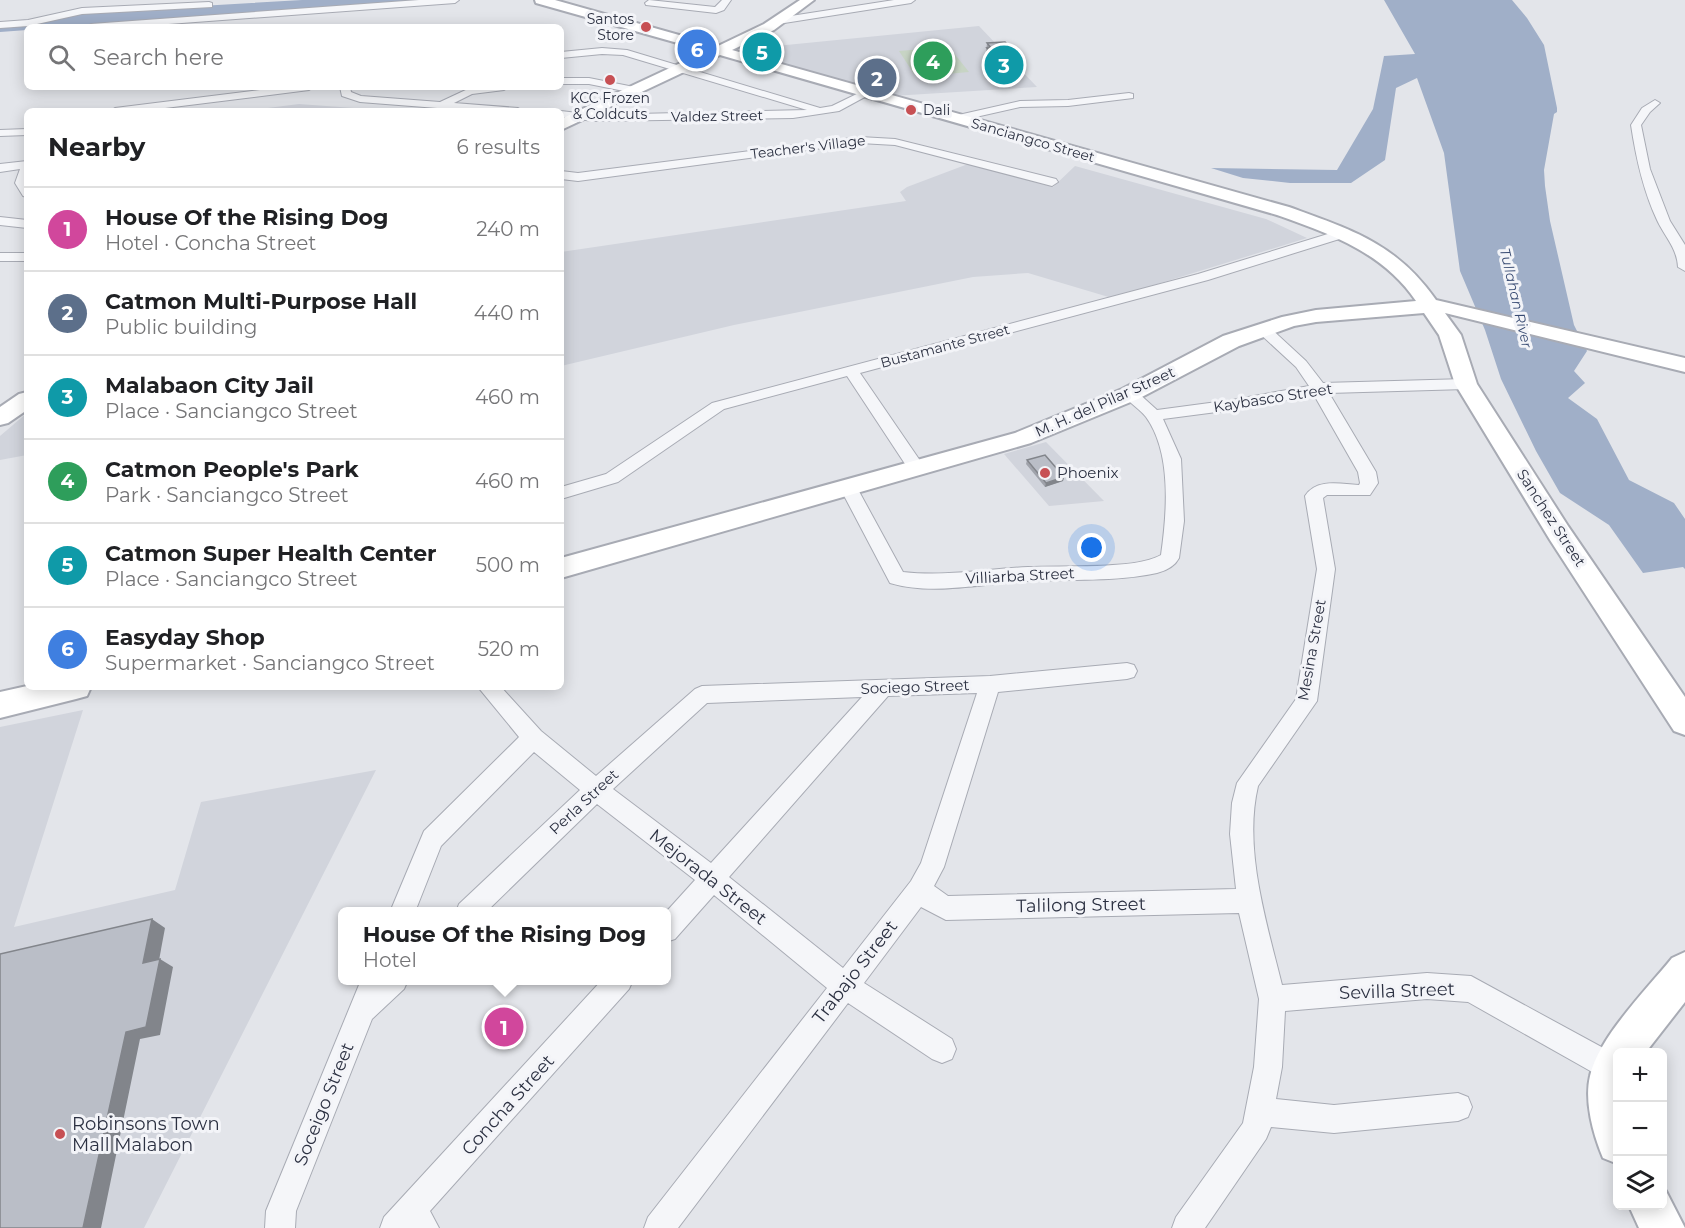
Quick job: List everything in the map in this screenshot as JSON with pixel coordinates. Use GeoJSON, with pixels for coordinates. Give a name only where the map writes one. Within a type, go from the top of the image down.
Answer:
{"type":"FeatureCollection","features":[{"type":"Feature","properties":{"kind":"main road","name":"Sanciangco Street"},"geometry":{"type":"LineString","coordinates":[[541,0],[1283,211],[1344,233],[1385,256],[1399,267],[1431,306]]}},
{"type":"Feature","properties":{"kind":"main road"},"geometry":{"type":"LineString","coordinates":[[564,124],[722,50],[778,21],[808,0]]}},
{"type":"Feature","properties":{"kind":"main road","name":"M. H. del Pilar Street"},"geometry":{"type":"LineString","coordinates":[[564,567],[1023,438],[1130,394],[1231,341],[1263,329],[1317,316],[1431,306],[1472,312],[1685,365]]}},
{"type":"Feature","properties":{"kind":"main road","name":"Sanchez Street"},"geometry":{"type":"LineString","coordinates":[[1431,306],[1450,335],[1466,384],[1559,533],[1685,723]]}},
{"type":"Feature","properties":{"kind":"main road"},"geometry":{"type":"LineString","coordinates":[[0,418],[24,401]]}},
{"type":"Feature","properties":{"kind":"main road"},"geometry":{"type":"LineString","coordinates":[[0,705],[63,690]]}},
{"type":"Feature","properties":{"kind":"main road"},"geometry":{"type":"LineString","coordinates":[[1626,1048],[1685,971]]}},
{"type":"Feature","properties":{"kind":"main road"},"geometry":{"type":"LineString","coordinates":[[1613,1078],[1609,1097],[1613,1120]]}},
{"type":"Feature","properties":{"kind":"main road"},"geometry":{"type":"LineString","coordinates":[[1653,1210],[1663,1228]]}},
{"type":"Feature","properties":{"kind":"street"},"geometry":{"type":"LineString","coordinates":[[131,24],[455,0]]}},
{"type":"Feature","properties":{"kind":"street"},"geometry":{"type":"LineString","coordinates":[[649,3],[716,10],[721,8],[727,0]]}},
{"type":"Feature","properties":{"kind":"street"},"geometry":{"type":"LineString","coordinates":[[778,21],[911,0]]}},
{"type":"Feature","properties":{"kind":"street"},"geometry":{"type":"LineString","coordinates":[[0,25],[28,23],[82,11],[220,4]]}},
{"type":"Feature","properties":{"kind":"street"},"geometry":{"type":"LineString","coordinates":[[0,34],[24,32]]}},
{"type":"Feature","properties":{"kind":"street"},"geometry":{"type":"LineString","coordinates":[[564,55],[620,51],[823,112]]}},
{"type":"Feature","properties":{"kind":"street"},"geometry":{"type":"LineString","coordinates":[[564,81],[589,81],[634,90]]}},
{"type":"Feature","properties":{"kind":"street"},"geometry":{"type":"LineString","coordinates":[[167,108],[290,90]]}},
{"type":"Feature","properties":{"kind":"street"},"geometry":{"type":"LineString","coordinates":[[345,90],[346,94],[360,99],[480,108]]}},
{"type":"Feature","properties":{"kind":"street"},"geometry":{"type":"LineString","coordinates":[[442,105],[462,93],[483,90]]}},
{"type":"Feature","properties":{"kind":"street","name":"Valdez Street"},"geometry":{"type":"LineString","coordinates":[[564,115],[578,117],[782,115],[823,112],[835,109],[869,92]]}},
{"type":"Feature","properties":{"kind":"street"},"geometry":{"type":"LineString","coordinates":[[957,118],[1020,104],[1068,103],[1129,96]]}},
{"type":"Feature","properties":{"kind":"street"},"geometry":{"type":"LineString","coordinates":[[1655,103],[1646,110],[1636,125],[1641,158],[1664,221],[1684,254],[1685,267]]}},
{"type":"Feature","properties":{"kind":"street"},"geometry":{"type":"LineString","coordinates":[[0,133],[24,132]]}},
{"type":"Feature","properties":{"kind":"street","name":"Teacher's Village"},"geometry":{"type":"LineString","coordinates":[[564,175],[578,177],[860,140],[877,140],[895,142],[1052,183]]}},
{"type":"Feature","properties":{"kind":"street"},"geometry":{"type":"LineString","coordinates":[[0,168],[24,165]]}},
{"type":"Feature","properties":{"kind":"street"},"geometry":{"type":"LineString","coordinates":[[24,170],[19,179],[24,190]]}},
{"type":"Feature","properties":{"kind":"street"},"geometry":{"type":"LineString","coordinates":[[0,221],[24,225]]}},
{"type":"Feature","properties":{"kind":"street","name":"Bustamante Street"},"geometry":{"type":"LineString","coordinates":[[564,492],[612,478],[718,406],[1203,277],[1344,233]]}},
{"type":"Feature","properties":{"kind":"street"},"geometry":{"type":"LineString","coordinates":[[0,258],[24,257]]}},
{"type":"Feature","properties":{"kind":"street","name":"Mesina Street"},"geometry":{"type":"LineString","coordinates":[[1187,1228],[1256,1129],[1268,1066],[1272,999],[1250,901],[1242,834],[1243,803],[1248,783],[1306,701],[1326,569],[1314,496],[1324,489],[1364,491],[1369,483],[1367,472],[1319,389],[1301,364],[1263,329]]}},
{"type":"Feature","properties":{"kind":"street"},"geometry":{"type":"LineString","coordinates":[[851,371],[917,469]]}},
{"type":"Feature","properties":{"kind":"street","name":"Kaybasco Street"},"geometry":{"type":"LineString","coordinates":[[1153,415],[1319,389],[1466,384]]}},
{"type":"Feature","properties":{"kind":"street","name":"Villiarba Street"},"geometry":{"type":"LineString","coordinates":[[849,488],[897,578],[927,582],[1026,574],[1132,570],[1157,566],[1170,558],[1175,521],[1173,459],[1153,415],[1130,394]]}},
{"type":"Feature","properties":{"kind":"street","name":"Sociego Street"},"geometry":{"type":"LineString","coordinates":[[702,695],[990,684],[1126,671]]}},
{"type":"Feature","properties":{"kind":"street","name":"Trabajo Street"},"geometry":{"type":"LineString","coordinates":[[659,1228],[920,889],[932,867],[990,684]]}},
{"type":"Feature","properties":{"kind":"street"},"geometry":{"type":"LineString","coordinates":[[671,924],[883,688]]}},
{"type":"Feature","properties":{"kind":"street","name":"Mejorada Street"},"geometry":{"type":"LineString","coordinates":[[491,690],[533,738],[596,790],[844,985],[942,1049]]}},
{"type":"Feature","properties":{"kind":"street","name":"Perla Street"},"geometry":{"type":"LineString","coordinates":[[473,907],[596,790],[702,695]]}},
{"type":"Feature","properties":{"kind":"street"},"geometry":{"type":"LineString","coordinates":[[404,907],[432,839],[533,738]]}},
{"type":"Feature","properties":{"kind":"street","name":"Talilong Street"},"geometry":{"type":"LineString","coordinates":[[920,889],[932,901],[946,908],[1250,901]]}},
{"type":"Feature","properties":{"kind":"street","name":"Soceigo Street"},"geometry":{"type":"LineString","coordinates":[[280,1228],[281,1211],[372,985]]}},
{"type":"Feature","properties":{"kind":"street"},"geometry":{"type":"LineString","coordinates":[[360,1014],[391,985]]}},
{"type":"Feature","properties":{"kind":"street","name":"Concha Street"},"geometry":{"type":"LineString","coordinates":[[410,1222],[617,985]]}},
{"type":"Feature","properties":{"kind":"street","name":"Sevilla Street"},"geometry":{"type":"LineString","coordinates":[[1272,999],[1427,986],[1471,989],[1613,1057]]}},
{"type":"Feature","properties":{"kind":"street"},"geometry":{"type":"LineString","coordinates":[[1259,1112],[1334,1119],[1458,1107]]}},
{"type":"Feature","properties":{"kind":"shaded area"},"geometry":{"type":"Polygon","coordinates":[[[979,26],[1037,87],[892,96],[734,50],[754,39],[776,46],[979,26]]]}},
{"type":"Feature","properties":{"kind":"shaded area"},"geometry":{"type":"Polygon","coordinates":[[[299,104],[353,108],[267,108],[299,104]]]}},
{"type":"Feature","properties":{"kind":"shaded area"},"geometry":{"type":"Polygon","coordinates":[[[968,164],[1053,187],[1075,166],[1266,219],[1307,238],[1112,298],[1028,273],[973,277],[734,325],[564,365],[564,252],[906,201],[900,192],[907,187],[968,164]]]}},
{"type":"Feature","properties":{"kind":"shaded area"},"geometry":{"type":"Polygon","coordinates":[[[24,416],[24,456],[0,460],[0,436],[24,416]]]}},
{"type":"Feature","properties":{"kind":"shaded area"},"geometry":{"type":"Polygon","coordinates":[[[1046,442],[1104,501],[1049,506],[1004,454],[1046,442]]]}},
{"type":"Feature","properties":{"kind":"shaded area"},"geometry":{"type":"Polygon","coordinates":[[[83,710],[14,927],[175,890],[201,802],[376,770],[144,1228],[0,1228],[0,727],[83,710]]]}},
{"type":"Feature","properties":{"kind":"green space"},"geometry":{"type":"Polygon","coordinates":[[[949,47],[969,72],[924,76],[914,74],[899,51],[949,47]]]}},
{"type":"Feature","properties":{"kind":"water"},"geometry":{"type":"Polygon","coordinates":[[[302,0],[428,0],[109,24],[24,24],[24,30],[0,32],[0,26],[80,13],[302,0]]]}},
{"type":"Feature","properties":{"kind":"water","name":"Tullahan River"},"geometry":{"type":"Polygon","coordinates":[[[1384,0],[1512,0],[1544,45],[1557,108],[1544,170],[1545,186],[1550,221],[1574,325],[1587,351],[1574,371],[1585,383],[1568,398],[1597,419],[1629,480],[1674,503],[1685,519],[1685,569],[1683,567],[1643,573],[1609,525],[1560,493],[1536,451],[1501,379],[1485,330],[1460,271],[1444,153],[1417,78],[1396,88],[1385,160],[1351,183],[1290,183],[1243,178],[1211,168],[1337,170],[1373,109],[1384,56],[1415,54],[1384,0]]]}},
{"type":"Feature","properties":{"kind":"building"},"geometry":{"type":"Polygon","coordinates":[[[1005,42],[1023,62],[1001,63],[987,48],[991,48],[987,43],[1005,42]]]}},
{"type":"Feature","properties":{"kind":"building","name":"Phoenix"},"geometry":{"type":"Polygon","coordinates":[[[1045,455],[1064,477],[1046,483],[1027,460],[1045,455]]]}},
{"type":"Feature","properties":{"kind":"building","name":"Robinsons Town Mall Malabon"},"geometry":{"type":"Polygon","coordinates":[[[152,919],[143,963],[160,959],[146,1027],[126,1032],[83,1228],[0,1228],[0,954],[152,919]]]}},
{"type":"Feature","properties":{"kind":"place","name":"Santos Store"},"geometry":{"type":"Point","coordinates":[646,27]}},
{"type":"Feature","properties":{"kind":"place","name":"Easyday Shop"},"geometry":{"type":"Point","coordinates":[697,49]}},
{"type":"Feature","properties":{"kind":"place","name":"Catmon Super Health Center"},"geometry":{"type":"Point","coordinates":[762,52]}},
{"type":"Feature","properties":{"kind":"place","name":"Catmon People's Park"},"geometry":{"type":"Point","coordinates":[933,61]}},
{"type":"Feature","properties":{"kind":"place","name":"Malabaon City Jail"},"geometry":{"type":"Point","coordinates":[1004,65]}},
{"type":"Feature","properties":{"kind":"place","name":"Catmon Multi-Purpose Hall"},"geometry":{"type":"Point","coordinates":[877,78]}},
{"type":"Feature","properties":{"kind":"place","name":"KCC Frozen & Coldcuts"},"geometry":{"type":"Point","coordinates":[610,80]}},
{"type":"Feature","properties":{"kind":"place","name":"Dali"},"geometry":{"type":"Point","coordinates":[911,110]}},
{"type":"Feature","properties":{"kind":"place","name":"Phoenix"},"geometry":{"type":"Point","coordinates":[1045,473]}},
{"type":"Feature","properties":{"kind":"place","name":"House Of the Rising Dog"},"geometry":{"type":"Point","coordinates":[504,1027]}},
{"type":"Feature","properties":{"kind":"place","name":"Robinsons Town Mall Malabon"},"geometry":{"type":"Point","coordinates":[60,1134]}}]}
